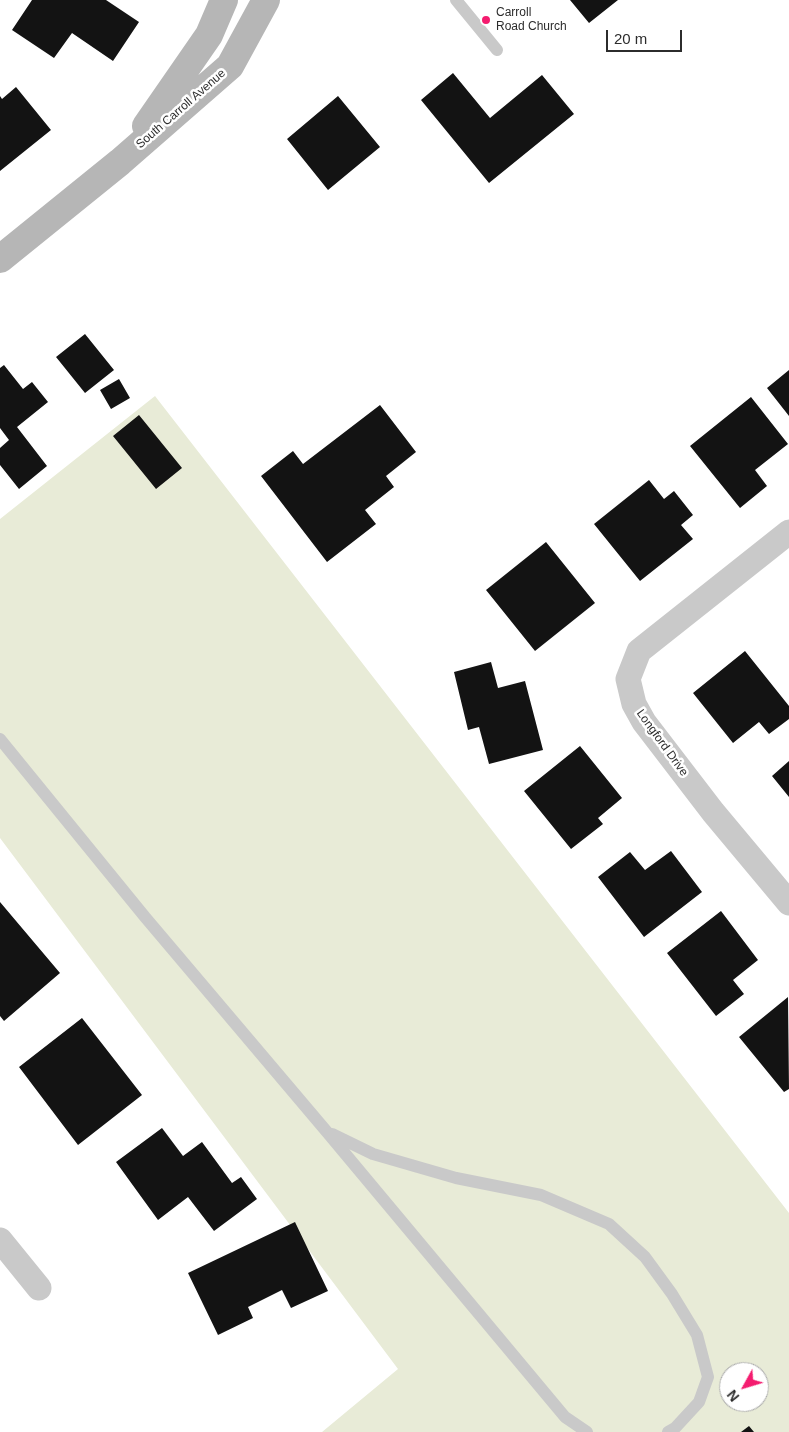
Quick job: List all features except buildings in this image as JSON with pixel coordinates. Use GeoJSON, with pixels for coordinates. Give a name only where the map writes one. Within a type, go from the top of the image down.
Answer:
{"type":"FeatureCollection","features":[{"type":"Feature","properties":{"kind":"main road","name":"South Carroll Avenue"},"geometry":{"type":"LineString","coordinates":[[120,162],[209,35],[224,0]]}},
{"type":"Feature","properties":{"kind":"main road","name":"South Carroll Avenue"},"geometry":{"type":"LineString","coordinates":[[0,259],[120,162],[230,66],[266,0]]}},
{"type":"Feature","properties":{"kind":"street","name":"Longford Drive"},"geometry":{"type":"LineString","coordinates":[[789,532],[639,651],[628,679],[634,704],[644,722],[713,812],[789,903]]}},
{"type":"Feature","properties":{"kind":"street"},"geometry":{"type":"LineString","coordinates":[[0,1240],[39,1288]]}},
{"type":"Feature","properties":{"kind":"lane"},"geometry":{"type":"LineString","coordinates":[[456,0],[496,50]]}},
{"type":"Feature","properties":{"kind":"lane"},"geometry":{"type":"LineString","coordinates":[[0,738],[145,917],[564,1417],[587,1432]]}},
{"type":"Feature","properties":{"kind":"lane"},"geometry":{"type":"LineString","coordinates":[[327,1132],[373,1154],[456,1178],[541,1195],[609,1224],[646,1257],[698,1335],[708,1377],[699,1402],[675,1428],[668,1432]]}},
{"type":"Feature","properties":{"kind":"green space"},"geometry":{"type":"Polygon","coordinates":[[[155,396],[789,1213],[789,1432],[322,1432],[398,1369],[0,838],[0,519],[155,396]]]}},
{"type":"Feature","properties":{"kind":"place","name":"Carroll Road Church"},"geometry":{"type":"Point","coordinates":[486,20]}}]}
